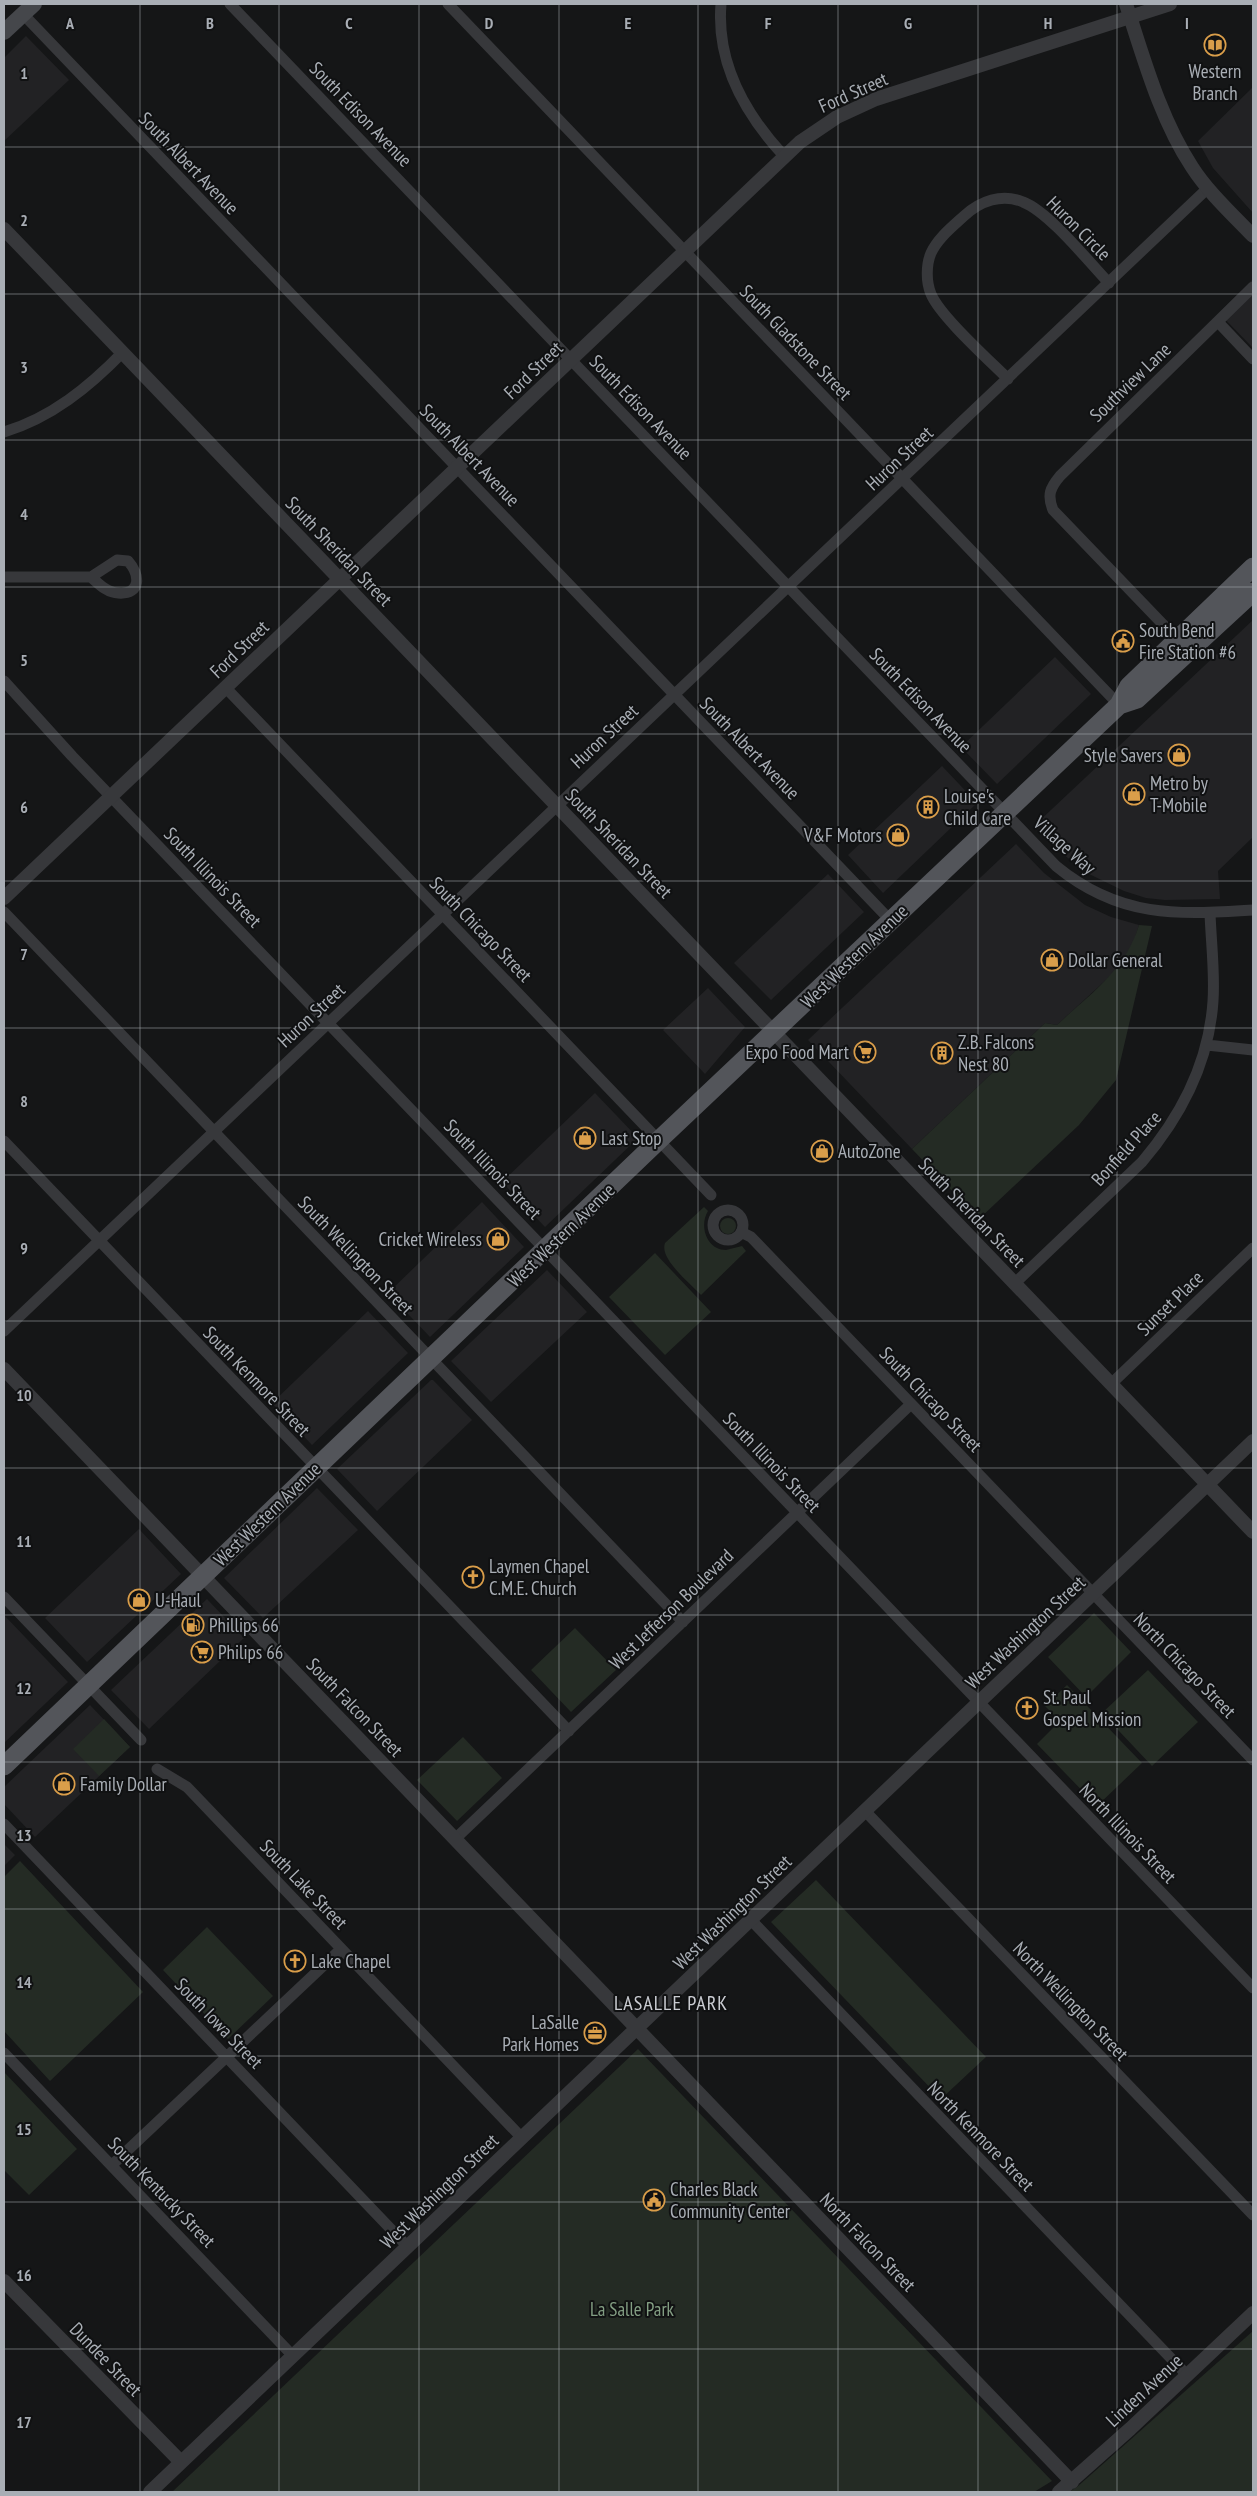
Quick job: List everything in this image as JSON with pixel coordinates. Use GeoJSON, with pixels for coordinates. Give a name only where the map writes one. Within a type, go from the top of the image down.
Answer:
{"type":"FeatureCollection","features":[{"type":"Feature","properties":{"kind":"main road"},"geometry":{"type":"LineString","coordinates":[[4,32],[28,9]]}},
{"type":"Feature","properties":{"kind":"main road","name":"West Western Avenue"},"geometry":{"type":"LineString","coordinates":[[4,1766],[659,1140],[1119,705],[1129,686],[1253,567]]}},
{"type":"Feature","properties":{"kind":"main road","name":"West Western Avenue"},"geometry":{"type":"LineString","coordinates":[[1119,705],[1137,699],[1253,592]]}},
{"type":"Feature","properties":{"kind":"street","name":"South Edison Avenue"},"geometry":{"type":"LineString","coordinates":[[230,4],[1004,813]]}},
{"type":"Feature","properties":{"kind":"street","name":"South Gladstone Street"},"geometry":{"type":"LineString","coordinates":[[448,4],[1119,705]]}},
{"type":"Feature","properties":{"kind":"street"},"geometry":{"type":"LineString","coordinates":[[721,4],[724,55],[734,83],[751,116],[784,156]]}},
{"type":"Feature","properties":{"kind":"street","name":"Ford Street"},"geometry":{"type":"LineString","coordinates":[[4,898],[458,468],[684,250],[784,156],[819,128],[837,116],[876,99],[1128,10],[1170,4]]}},
{"type":"Feature","properties":{"kind":"street","name":"South Albert Avenue"},"geometry":{"type":"LineString","coordinates":[[28,9],[458,468],[891,921]]}},
{"type":"Feature","properties":{"kind":"street"},"geometry":{"type":"LineString","coordinates":[[1128,10],[1170,127],[1193,169],[1208,188],[1253,236]]}},
{"type":"Feature","properties":{"kind":"street","name":"Huron Street"},"geometry":{"type":"LineString","coordinates":[[4,1331],[1208,188]]}},
{"type":"Feature","properties":{"kind":"street","name":"Huron Circle"},"geometry":{"type":"LineString","coordinates":[[1008,379],[940,309],[931,296],[927,277],[928,265],[931,254],[944,235],[970,211],[984,202],[1000,198],[1022,201],[1039,212],[1109,283]]}},
{"type":"Feature","properties":{"kind":"street","name":"South Sheridan Street"},"geometry":{"type":"LineString","coordinates":[[4,229],[1253,1532]]}},
{"type":"Feature","properties":{"kind":"street","name":"Southview Lane"},"geometry":{"type":"LineString","coordinates":[[1177,639],[1053,510],[1048,498],[1050,489],[1060,476],[1253,287]]}},
{"type":"Feature","properties":{"kind":"street"},"geometry":{"type":"LineString","coordinates":[[1218,322],[1253,359]]}},
{"type":"Feature","properties":{"kind":"street"},"geometry":{"type":"LineString","coordinates":[[4,432],[30,422],[67,401],[90,384],[122,352]]}},
{"type":"Feature","properties":{"kind":"street"},"geometry":{"type":"LineString","coordinates":[[4,577],[91,577]]}},
{"type":"Feature","properties":{"kind":"street","name":"South Illinois Street"},"geometry":{"type":"LineString","coordinates":[[4,681],[17,698],[979,1702]]}},
{"type":"Feature","properties":{"kind":"street","name":"South Chicago Street"},"geometry":{"type":"LineString","coordinates":[[225,687],[711,1195]]}},
{"type":"Feature","properties":{"kind":"street","name":"Village Way"},"geometry":{"type":"LineString","coordinates":[[1004,813],[1056,866],[1094,893],[1131,908],[1154,912],[1210,913],[1253,910]]}},
{"type":"Feature","properties":{"kind":"street","name":"South Wellington Street"},"geometry":{"type":"LineString","coordinates":[[4,912],[683,1622]]}},
{"type":"Feature","properties":{"kind":"street","name":"Bonfield Place"},"geometry":{"type":"LineString","coordinates":[[1014,1284],[1121,1184],[1161,1140],[1191,1090],[1207,1045],[1213,1000],[1210,913]]}},
{"type":"Feature","properties":{"kind":"street"},"geometry":{"type":"LineString","coordinates":[[1207,1045],[1253,1050]]}},
{"type":"Feature","properties":{"kind":"street","name":"South Kenmore Street"},"geometry":{"type":"LineString","coordinates":[[4,1141],[569,1731]]}},
{"type":"Feature","properties":{"kind":"street","name":"South Chicago Street"},"geometry":{"type":"LineString","coordinates":[[741,1232],[751,1237],[1092,1594]]}},
{"type":"Feature","properties":{"kind":"street","name":"Sunset Place"},"geometry":{"type":"LineString","coordinates":[[1111,1384],[1253,1248]]}},
{"type":"Feature","properties":{"kind":"street","name":"South Falcon Street"},"geometry":{"type":"LineString","coordinates":[[4,1369],[636,2029]]}},
{"type":"Feature","properties":{"kind":"street","name":"West Jefferson Boulevard"},"geometry":{"type":"LineString","coordinates":[[455,1839],[912,1404]]}},
{"type":"Feature","properties":{"kind":"street","name":"West Washington Street"},"geometry":{"type":"LineString","coordinates":[[150,2492],[1253,1441]]}},
{"type":"Feature","properties":{"kind":"street","name":"North Chicago Street"},"geometry":{"type":"LineString","coordinates":[[1092,1594],[1253,1760]]}},
{"type":"Feature","properties":{"kind":"street"},"geometry":{"type":"LineString","coordinates":[[4,1597],[141,1740]]}},
{"type":"Feature","properties":{"kind":"street","name":"North Illinois Street"},"geometry":{"type":"LineString","coordinates":[[979,1702],[1253,1988]]}},
{"type":"Feature","properties":{"kind":"street","name":"South Lake Street"},"geometry":{"type":"LineString","coordinates":[[157,1769],[187,1787],[522,2138]]}},
{"type":"Feature","properties":{"kind":"street","name":"North Wellington Street"},"geometry":{"type":"LineString","coordinates":[[865,1810],[1253,2215]]}},
{"type":"Feature","properties":{"kind":"street","name":"South Iowa Street"},"geometry":{"type":"LineString","coordinates":[[4,1824],[408,2247]]}},
{"type":"Feature","properties":{"kind":"street","name":"North Kenmore Street"},"geometry":{"type":"LineString","coordinates":[[751,1920],[1187,2375]]}},
{"type":"Feature","properties":{"kind":"street"},"geometry":{"type":"LineString","coordinates":[[112,2165],[341,1948]]}},
{"type":"Feature","properties":{"kind":"street","name":"North Falcon Street"},"geometry":{"type":"LineString","coordinates":[[636,2029],[1072,2482]]}},
{"type":"Feature","properties":{"kind":"street","name":"South Kentucky Street"},"geometry":{"type":"LineString","coordinates":[[4,2053],[293,2356]]}},
{"type":"Feature","properties":{"kind":"street","name":"Dundee Street"},"geometry":{"type":"LineString","coordinates":[[4,2281],[181,2462]]}},
{"type":"Feature","properties":{"kind":"street","name":"Linden Avenue"},"geometry":{"type":"LineString","coordinates":[[1059,2492],[1072,2482],[1253,2312]]}},
{"type":"Feature","properties":{"kind":"shaded area"},"geometry":{"type":"Polygon","coordinates":[[[26,36],[69,80],[4,141],[4,58],[26,36]]]}},
{"type":"Feature","properties":{"kind":"shaded area"},"geometry":{"type":"Polygon","coordinates":[[[1253,87],[1253,213],[1213,168],[1198,141],[1253,87]]]}},
{"type":"Feature","properties":{"kind":"shaded area"},"geometry":{"type":"Polygon","coordinates":[[[1253,279],[1253,348],[1219,313],[1253,279]]]}},
{"type":"Feature","properties":{"kind":"shaded area"},"geometry":{"type":"Polygon","coordinates":[[[1253,620],[1253,837],[1218,871],[1220,899],[1165,900],[1146,898],[1124,891],[1087,873],[1063,854],[1035,825],[1253,620]]]}},
{"type":"Feature","properties":{"kind":"shaded area"},"geometry":{"type":"Polygon","coordinates":[[[1055,657],[1091,694],[997,784],[961,747],[1055,657]]]}},
{"type":"Feature","properties":{"kind":"shaded area"},"geometry":{"type":"Polygon","coordinates":[[[942,766],[977,803],[883,893],[848,855],[942,766]]]}},
{"type":"Feature","properties":{"kind":"shaded area"},"geometry":{"type":"Polygon","coordinates":[[[1016,844],[1044,873],[1085,905],[1111,917],[1139,925],[1133,944],[1119,968],[1057,1025],[1045,1023],[912,1149],[808,1040],[1016,844]]]}},
{"type":"Feature","properties":{"kind":"shaded area"},"geometry":{"type":"Polygon","coordinates":[[[828,874],[864,912],[771,1000],[734,963],[828,874]]]}},
{"type":"Feature","properties":{"kind":"shaded area"},"geometry":{"type":"Polygon","coordinates":[[[708,988],[745,1027],[705,1074],[663,1030],[708,988]]]}},
{"type":"Feature","properties":{"kind":"shaded area"},"geometry":{"type":"Polygon","coordinates":[[[595,1093],[638,1138],[545,1227],[502,1182],[595,1093]]]}},
{"type":"Feature","properties":{"kind":"shaded area"},"geometry":{"type":"Polygon","coordinates":[[[482,1202],[524,1247],[430,1337],[388,1293],[482,1202]]]}},
{"type":"Feature","properties":{"kind":"shaded area"},"geometry":{"type":"Polygon","coordinates":[[[547,1270],[587,1312],[491,1402],[451,1361],[547,1270]]]}},
{"type":"Feature","properties":{"kind":"shaded area"},"geometry":{"type":"Polygon","coordinates":[[[368,1311],[408,1353],[312,1445],[272,1403],[368,1311]]]}},
{"type":"Feature","properties":{"kind":"shaded area"},"geometry":{"type":"Polygon","coordinates":[[[431,1380],[472,1420],[377,1511],[337,1469],[431,1380]]]}},
{"type":"Feature","properties":{"kind":"shaded area"},"geometry":{"type":"Polygon","coordinates":[[[317,1488],[358,1530],[263,1618],[224,1578],[317,1488]]]}},
{"type":"Feature","properties":{"kind":"shaded area"},"geometry":{"type":"Polygon","coordinates":[[[139,1529],[181,1574],[87,1662],[45,1618],[139,1529]]]}},
{"type":"Feature","properties":{"kind":"shaded area"},"geometry":{"type":"Polygon","coordinates":[[[207,1599],[244,1638],[149,1729],[111,1690],[207,1599]]]}},
{"type":"Feature","properties":{"kind":"shaded area"},"geometry":{"type":"Polygon","coordinates":[[[4,1615],[68,1682],[4,1743],[4,1615]]]}},
{"type":"Feature","properties":{"kind":"shaded area"},"geometry":{"type":"Polygon","coordinates":[[[90,1705],[130,1747],[35,1837],[4,1804],[4,1787],[90,1705]]]}},
{"type":"Feature","properties":{"kind":"shaded area"},"geometry":{"type":"Polygon","coordinates":[[[4,1844],[15,1855],[4,1866],[4,1844]]]}},
{"type":"Feature","properties":{"kind":"green space"},"geometry":{"type":"Polygon","coordinates":[[[1139,925],[1152,926],[1116,1080],[1079,1125],[979,1219],[912,1149],[1045,1023],[1057,1025],[1106,980],[1125,956],[1139,925]]]}},
{"type":"Feature","properties":{"kind":"green space"},"geometry":{"type":"Polygon","coordinates":[[[704,1207],[708,1211],[705,1217],[704,1229],[706,1236],[713,1246],[726,1250],[742,1246],[746,1251],[701,1295],[671,1263],[664,1249],[665,1243],[704,1207]]]}},
{"type":"Feature","properties":{"kind":"green space"},"geometry":{"type":"Polygon","coordinates":[[[728,1218],[736,1226],[728,1234],[720,1226],[728,1218]]]}},
{"type":"Feature","properties":{"kind":"green space"},"geometry":{"type":"Polygon","coordinates":[[[655,1253],[711,1312],[665,1355],[609,1297],[655,1253]]]}},
{"type":"Feature","properties":{"kind":"green space"},"geometry":{"type":"Polygon","coordinates":[[[1094,1613],[1131,1652],[1086,1697],[1048,1657],[1094,1613]]]}},
{"type":"Feature","properties":{"kind":"green space"},"geometry":{"type":"Polygon","coordinates":[[[575,1628],[616,1670],[571,1712],[531,1670],[575,1628]]]}},
{"type":"Feature","properties":{"kind":"green space"},"geometry":{"type":"Polygon","coordinates":[[[1148,1670],[1198,1722],[1152,1766],[1102,1713],[1148,1670]]]}},
{"type":"Feature","properties":{"kind":"green space"},"geometry":{"type":"Polygon","coordinates":[[[1067,1685],[1142,1763],[1097,1806],[1037,1744],[1060,1721],[1045,1706],[1067,1685]]]}},
{"type":"Feature","properties":{"kind":"green space"},"geometry":{"type":"Polygon","coordinates":[[[104,1719],[130,1747],[99,1776],[73,1749],[104,1719]]]}},
{"type":"Feature","properties":{"kind":"green space"},"geometry":{"type":"Polygon","coordinates":[[[463,1737],[502,1778],[457,1821],[417,1780],[463,1737]]]}},
{"type":"Feature","properties":{"kind":"green space"},"geometry":{"type":"Polygon","coordinates":[[[20,1861],[143,1992],[50,2081],[4,2031],[4,1877],[20,1861]]]}},
{"type":"Feature","properties":{"kind":"green space"},"geometry":{"type":"Polygon","coordinates":[[[816,1880],[986,2057],[941,2099],[771,1922],[816,1880]]]}},
{"type":"Feature","properties":{"kind":"green space"},"geometry":{"type":"Polygon","coordinates":[[[207,1927],[273,1996],[228,2039],[163,1970],[207,1927]]]}},
{"type":"Feature","properties":{"kind":"green space","name":"La Salle Park"},"geometry":{"type":"Polygon","coordinates":[[[638,2049],[1052,2481],[1034,2492],[172,2492],[638,2049]]]}},
{"type":"Feature","properties":{"kind":"green space"},"geometry":{"type":"Polygon","coordinates":[[[4,2072],[77,2149],[29,2195],[4,2170],[4,2072]]]}},
{"type":"Feature","properties":{"kind":"green space"},"geometry":{"type":"Polygon","coordinates":[[[1253,2331],[1253,2492],[1069,2492],[1077,2487],[1253,2331]]]}},
{"type":"Feature","properties":{"kind":"place","name":"Western Branch"},"geometry":{"type":"Point","coordinates":[1215,45]}},
{"type":"Feature","properties":{"kind":"place","name":"South Bend Fire Station #6"},"geometry":{"type":"Point","coordinates":[1123,641]}},
{"type":"Feature","properties":{"kind":"place","name":"Style Savers"},"geometry":{"type":"Point","coordinates":[1179,755]}},
{"type":"Feature","properties":{"kind":"place","name":"Metro by T-Mobile"},"geometry":{"type":"Point","coordinates":[1134,794]}},
{"type":"Feature","properties":{"kind":"place","name":"Louise's Child Care"},"geometry":{"type":"Point","coordinates":[928,807]}},
{"type":"Feature","properties":{"kind":"place","name":"V&F Motors"},"geometry":{"type":"Point","coordinates":[898,835]}},
{"type":"Feature","properties":{"kind":"place","name":"Dollar General"},"geometry":{"type":"Point","coordinates":[1052,960]}},
{"type":"Feature","properties":{"kind":"place","name":"Expo Food Mart"},"geometry":{"type":"Point","coordinates":[865,1052]}},
{"type":"Feature","properties":{"kind":"place","name":"Z.B. Falcons Nest 80"},"geometry":{"type":"Point","coordinates":[942,1053]}},
{"type":"Feature","properties":{"kind":"place","name":"Last Stop"},"geometry":{"type":"Point","coordinates":[585,1138]}},
{"type":"Feature","properties":{"kind":"place","name":"AutoZone"},"geometry":{"type":"Point","coordinates":[822,1151]}},
{"type":"Feature","properties":{"kind":"place","name":"Cricket Wireless"},"geometry":{"type":"Point","coordinates":[498,1239]}},
{"type":"Feature","properties":{"kind":"place","name":"Laymen Chapel C.M.E. Church"},"geometry":{"type":"Point","coordinates":[473,1577]}},
{"type":"Feature","properties":{"kind":"place","name":"U-Haul"},"geometry":{"type":"Point","coordinates":[139,1600]}},
{"type":"Feature","properties":{"kind":"place","name":"Phillips 66"},"geometry":{"type":"Point","coordinates":[193,1625]}},
{"type":"Feature","properties":{"kind":"place","name":"Philips 66"},"geometry":{"type":"Point","coordinates":[202,1652]}},
{"type":"Feature","properties":{"kind":"place","name":"St. Paul Gospel Mission"},"geometry":{"type":"Point","coordinates":[1027,1708]}},
{"type":"Feature","properties":{"kind":"place","name":"Family Dollar"},"geometry":{"type":"Point","coordinates":[64,1784]}},
{"type":"Feature","properties":{"kind":"place","name":"Lake Chapel"},"geometry":{"type":"Point","coordinates":[295,1961]}},
{"type":"Feature","properties":{"kind":"place","name":"LaSalle Park Homes"},"geometry":{"type":"Point","coordinates":[595,2033]}},
{"type":"Feature","properties":{"kind":"place","name":"Charles Black Community Center"},"geometry":{"type":"Point","coordinates":[654,2200]}},
{"type":"Feature","properties":{"kind":"district","name":"LASALLE PARK"},"geometry":{"type":"Point","coordinates":[671,2003]}}]}
